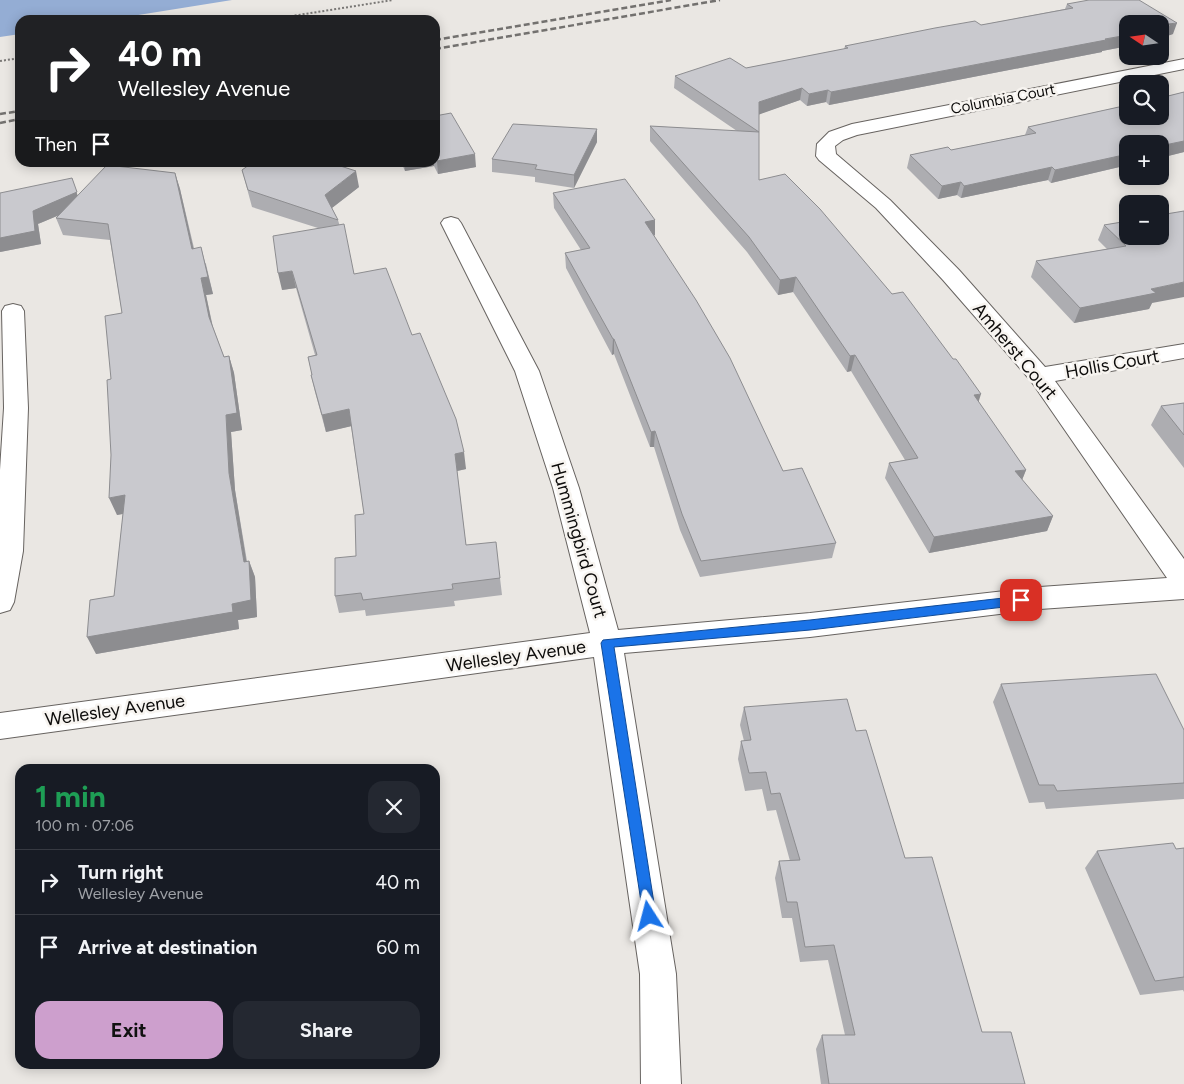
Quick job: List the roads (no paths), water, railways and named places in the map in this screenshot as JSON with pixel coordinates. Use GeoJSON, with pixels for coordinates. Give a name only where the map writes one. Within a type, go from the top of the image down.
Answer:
{"type":"FeatureCollection","features":[{"type":"Feature","properties":{"kind":"street","name":"Columbia Court"},"geometry":{"type":"LineString","coordinates":[[826,144],[836,136],[852,130],[1184,64]]}},
{"type":"Feature","properties":{"kind":"street","name":"Amherst Court"},"geometry":{"type":"LineString","coordinates":[[826,144],[826,156],[883,204],[951,275],[1039,376],[1184,580]]}},
{"type":"Feature","properties":{"kind":"street","name":"Hummingbird Court"},"geometry":{"type":"LineString","coordinates":[[451,224],[489,294],[527,371],[566,488],[607,643],[658,974],[661,1084]]}},
{"type":"Feature","properties":{"kind":"street"},"geometry":{"type":"LineString","coordinates":[[0,602],[9,552],[16,408],[14,311]]}},
{"type":"Feature","properties":{"kind":"street","name":"Hollis Court"},"geometry":{"type":"LineString","coordinates":[[1039,376],[1184,352]]}},
{"type":"Feature","properties":{"kind":"street","name":"Wellesley Avenue"},"geometry":{"type":"LineString","coordinates":[[0,726],[607,643],[810,625],[1040,598],[1184,588]]}},
{"type":"Feature","properties":{"kind":"water"},"geometry":{"type":"Polygon","coordinates":[[[0,0],[232,0],[138,15],[15,15],[15,35],[0,37],[0,0]]]}},
{"type":"Feature","properties":{"kind":"railway"},"geometry":{"type":"LineString","coordinates":[[440,39],[671,0]]}},
{"type":"Feature","properties":{"kind":"railway"},"geometry":{"type":"LineString","coordinates":[[440,48],[720,0]]}},
{"type":"Feature","properties":{"kind":"railway"},"geometry":{"type":"LineString","coordinates":[[0,114],[15,112]]}},
{"type":"Feature","properties":{"kind":"railway"},"geometry":{"type":"LineString","coordinates":[[0,123],[15,120]]}}]}
